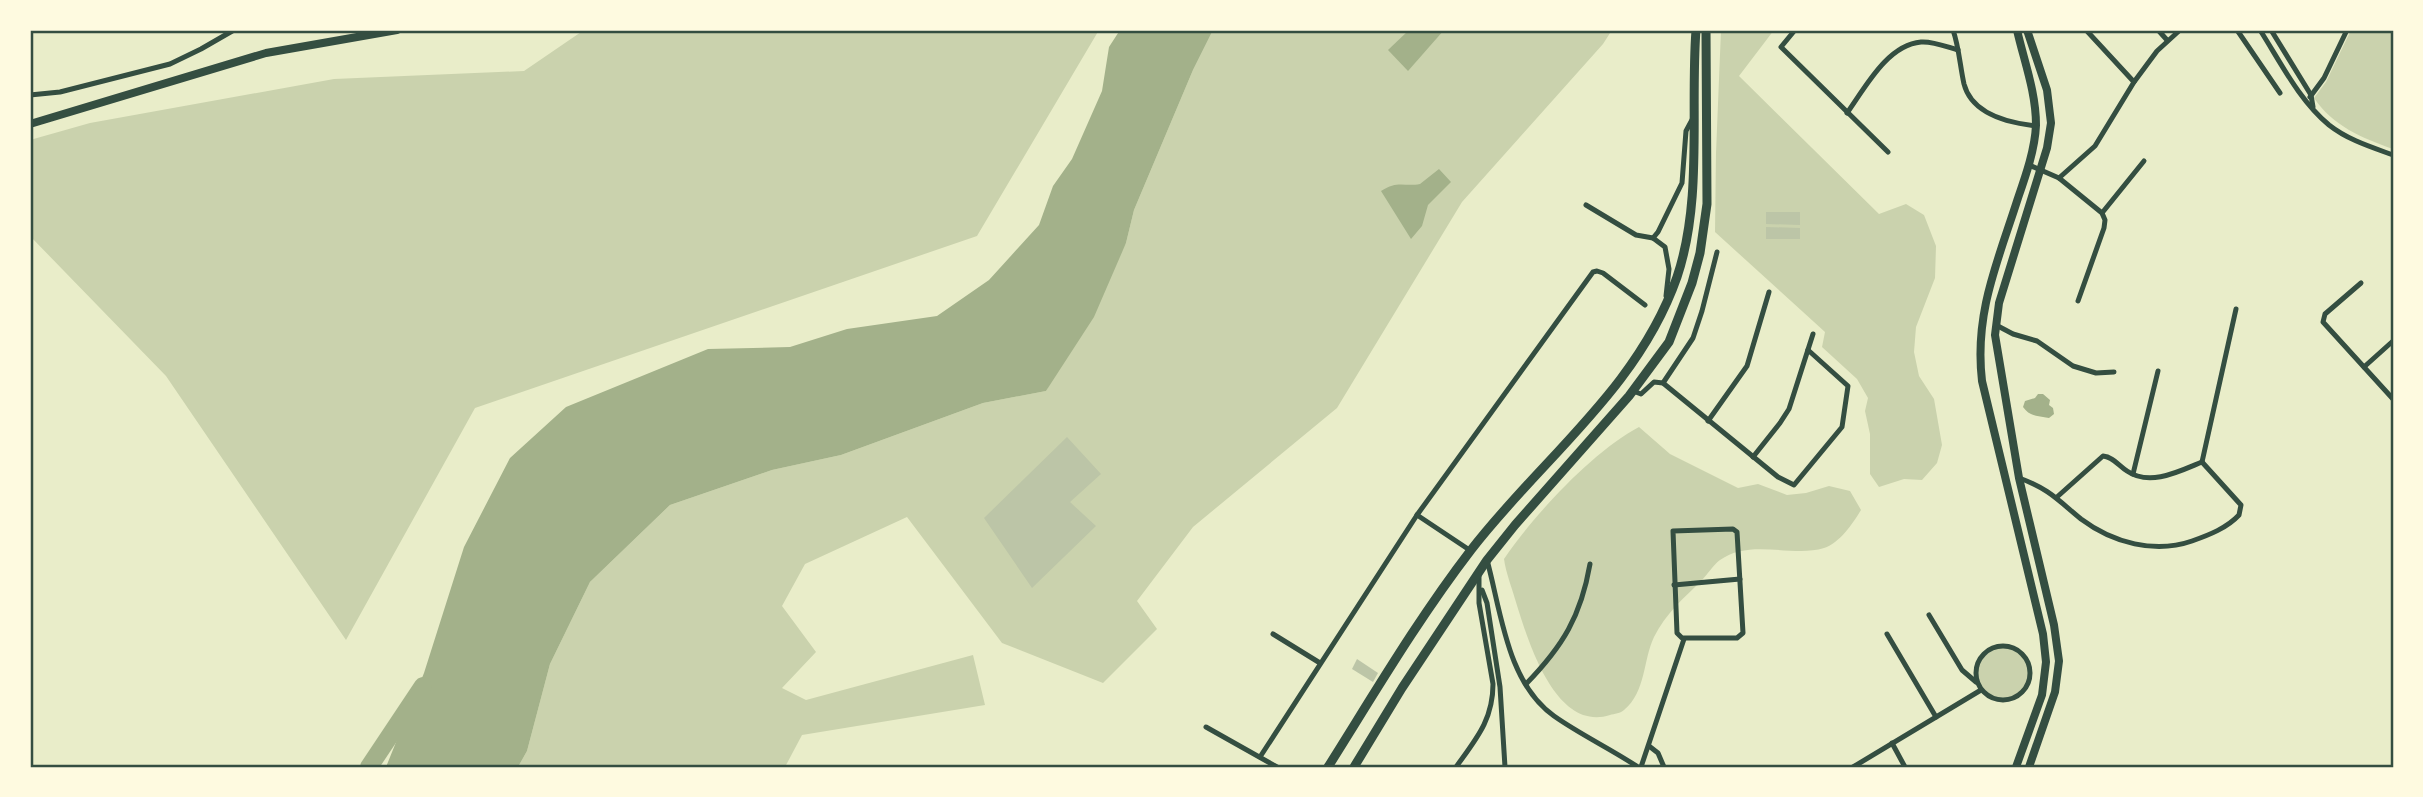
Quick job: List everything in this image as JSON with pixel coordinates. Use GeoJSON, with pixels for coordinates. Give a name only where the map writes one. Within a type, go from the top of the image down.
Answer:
{"type":"FeatureCollection","features":[{"type":"Feature","properties":{"kind":"main road"},"geometry":{"type":"LineString","coordinates":[[30,124],[266,53],[397,30]]}},
{"type":"Feature","properties":{"kind":"main road"},"geometry":{"type":"LineString","coordinates":[[1328,767],[1407,643],[1471,551],[1615,388],[1642,352],[1664,310],[1686,242],[1691,203],[1696,30]]}},
{"type":"Feature","properties":{"kind":"main road"},"geometry":{"type":"LineString","coordinates":[[1354,767],[1478,572],[1515,525],[1633,391],[1669,342],[1692,283],[1700,253],[1707,204],[1706,30]]}},
{"type":"Feature","properties":{"kind":"main road"},"geometry":{"type":"LineString","coordinates":[[2016,767],[2042,695],[2046,662],[2043,634],[1982,381],[1980,337],[1985,302],[2029,165],[2036,126],[2033,93],[2017,30]]}},
{"type":"Feature","properties":{"kind":"main road"},"geometry":{"type":"LineString","coordinates":[[2027,30],[2047,90],[2051,123],[2040,169],[1999,303],[1996,325],[1999,366],[2020,478],[2054,625],[2059,661],[2055,692],[2029,767]]}},
{"type":"Feature","properties":{"kind":"main road"},"geometry":{"type":"LineString","coordinates":[[2011,508],[2026,504]]}},
{"type":"Feature","properties":{"kind":"street"},"geometry":{"type":"LineString","coordinates":[[30,94],[60,92],[170,64],[234,30]]}},
{"type":"Feature","properties":{"kind":"street"},"geometry":{"type":"LineString","coordinates":[[1796,30],[1781,47],[1888,152]]}},
{"type":"Feature","properties":{"kind":"street"},"geometry":{"type":"LineString","coordinates":[[1953,30],[1965,88],[1978,105],[2003,121],[2036,126]]}},
{"type":"Feature","properties":{"kind":"street"},"geometry":{"type":"LineString","coordinates":[[2086,30],[2134,82]]}},
{"type":"Feature","properties":{"kind":"street"},"geometry":{"type":"LineString","coordinates":[[2158,30],[2167,40]]}},
{"type":"Feature","properties":{"kind":"street"},"geometry":{"type":"LineString","coordinates":[[2059,178],[2095,146],[2134,82],[2167,40],[2180,30]]}},
{"type":"Feature","properties":{"kind":"street"},"geometry":{"type":"LineString","coordinates":[[2237,30],[2280,93]]}},
{"type":"Feature","properties":{"kind":"street"},"geometry":{"type":"LineString","coordinates":[[2242,37],[2245,30]]}},
{"type":"Feature","properties":{"kind":"street"},"geometry":{"type":"LineString","coordinates":[[2260,30],[2304,101],[2329,125],[2347,137],[2393,155]]}},
{"type":"Feature","properties":{"kind":"street"},"geometry":{"type":"LineString","coordinates":[[2271,30],[2311,95],[2313,107]]}},
{"type":"Feature","properties":{"kind":"street"},"geometry":{"type":"LineString","coordinates":[[2304,101],[2324,78],[2347,30]]}},
{"type":"Feature","properties":{"kind":"street"},"geometry":{"type":"LineString","coordinates":[[1847,113],[1876,73],[1904,48],[1920,42],[1958,50]]}},
{"type":"Feature","properties":{"kind":"street"},"geometry":{"type":"LineString","coordinates":[[1653,238],[1682,183],[1686,131],[1693,118]]}},
{"type":"Feature","properties":{"kind":"street"},"geometry":{"type":"LineString","coordinates":[[2102,213],[2144,161]]}},
{"type":"Feature","properties":{"kind":"street"},"geometry":{"type":"LineString","coordinates":[[2029,165],[2059,178],[2102,213],[2105,220],[2078,301]]}},
{"type":"Feature","properties":{"kind":"street"},"geometry":{"type":"LineString","coordinates":[[1586,205],[1636,235],[1653,238],[1665,247],[1669,269],[1664,310]]}},
{"type":"Feature","properties":{"kind":"street"},"geometry":{"type":"LineString","coordinates":[[1663,383],[1693,338],[1717,252]]}},
{"type":"Feature","properties":{"kind":"street"},"geometry":{"type":"LineString","coordinates":[[1260,757],[1417,515],[1593,272],[1603,274],[1645,305]]}},
{"type":"Feature","properties":{"kind":"street"},"geometry":{"type":"LineString","coordinates":[[2361,283],[2338,300],[2322,319],[2393,399]]}},
{"type":"Feature","properties":{"kind":"street"},"geometry":{"type":"LineString","coordinates":[[1708,421],[1747,366],[1769,292]]}},
{"type":"Feature","properties":{"kind":"street"},"geometry":{"type":"LineString","coordinates":[[2202,462],[2236,309]]}},
{"type":"Feature","properties":{"kind":"street"},"geometry":{"type":"LineString","coordinates":[[1996,325],[2013,334],[2037,341],[2073,366],[2096,373],[2114,372]]}},
{"type":"Feature","properties":{"kind":"street"},"geometry":{"type":"LineString","coordinates":[[1753,457],[1789,409],[1813,334]]}},
{"type":"Feature","properties":{"kind":"street"},"geometry":{"type":"LineString","coordinates":[[2364,368],[2393,341]]}},
{"type":"Feature","properties":{"kind":"street"},"geometry":{"type":"LineString","coordinates":[[1633,391],[1641,394],[1654,382],[1663,383],[1778,477],[1794,485],[1842,427],[1848,386],[1808,350]]}},
{"type":"Feature","properties":{"kind":"street"},"geometry":{"type":"LineString","coordinates":[[2133,474],[2158,371]]}},
{"type":"Feature","properties":{"kind":"street"},"geometry":{"type":"LineString","coordinates":[[2057,497],[2103,457],[2110,458],[2133,474],[2148,478],[2164,477],[2202,462]]}},
{"type":"Feature","properties":{"kind":"street"},"geometry":{"type":"LineString","coordinates":[[2020,478],[2057,497],[2083,520],[2121,541],[2148,546],[2183,544],[2217,531],[2239,515],[2241,505],[2202,462]]}},
{"type":"Feature","properties":{"kind":"street"},"geometry":{"type":"LineString","coordinates":[[1417,515],[1471,551]]}},
{"type":"Feature","properties":{"kind":"street"},"geometry":{"type":"LineString","coordinates":[[1675,530],[1735,530],[1740,579],[1744,631],[1742,635],[1737,638],[1684,639],[1677,633],[1672,535],[1675,530]]}},
{"type":"Feature","properties":{"kind":"street"},"geometry":{"type":"LineString","coordinates":[[1488,560],[1511,651],[1526,684],[1553,715],[1639,767],[1649,746],[1684,639]]}},
{"type":"Feature","properties":{"kind":"street"},"geometry":{"type":"LineString","coordinates":[[1526,684],[1559,648],[1569,631],[1583,597],[1590,564]]}},
{"type":"Feature","properties":{"kind":"street"},"geometry":{"type":"LineString","coordinates":[[1456,767],[1485,725],[1493,696],[1479,603],[1478,572]]}},
{"type":"Feature","properties":{"kind":"street"},"geometry":{"type":"LineString","coordinates":[[1674,585],[1740,579]]}},
{"type":"Feature","properties":{"kind":"street"},"geometry":{"type":"LineString","coordinates":[[1480,587],[1487,603],[1500,687],[1506,767]]}},
{"type":"Feature","properties":{"kind":"street"},"geometry":{"type":"LineString","coordinates":[[1460,601],[1470,598],[1479,603]]}},
{"type":"Feature","properties":{"kind":"street"},"geometry":{"type":"LineString","coordinates":[[1929,615],[1962,670],[1988,696],[2005,701],[2021,693],[2030,677],[2026,659],[2020,652],[2004,645],[1986,650],[1976,665],[1976,682]]}},
{"type":"Feature","properties":{"kind":"street"},"geometry":{"type":"LineString","coordinates":[[1273,634],[1320,663]]}},
{"type":"Feature","properties":{"kind":"street"},"geometry":{"type":"LineString","coordinates":[[1887,634],[1936,717]]}},
{"type":"Feature","properties":{"kind":"street"},"geometry":{"type":"LineString","coordinates":[[1853,767],[1981,690]]}},
{"type":"Feature","properties":{"kind":"street"},"geometry":{"type":"LineString","coordinates":[[1206,727],[1277,767]]}},
{"type":"Feature","properties":{"kind":"street"},"geometry":{"type":"LineString","coordinates":[[1892,743],[1905,767]]}},
{"type":"Feature","properties":{"kind":"street"},"geometry":{"type":"LineString","coordinates":[[1649,746],[1658,753],[1664,767]]}},
{"type":"Feature","properties":{"kind":"shaded area"},"geometry":{"type":"Polygon","coordinates":[[[584,30],[1099,30],[977,236],[475,408],[346,640],[166,376],[30,236],[30,140],[90,123],[334,79],[524,71],[584,30]]]}},
{"type":"Feature","properties":{"kind":"shaded area"},"geometry":{"type":"Polygon","coordinates":[[[1120,30],[1213,30],[1193,70],[1134,210],[1126,243],[1094,317],[1046,391],[983,403],[841,455],[772,470],[670,505],[590,582],[550,664],[527,751],[518,767],[386,767],[424,673],[464,547],[510,458],[566,407],[708,349],[790,347],[847,329],[937,316],[989,280],[1039,225],[1053,186],[1072,159],[1102,91],[1109,47],[1120,30]]]}},
{"type":"Feature","properties":{"kind":"shaded area"},"geometry":{"type":"Polygon","coordinates":[[[1213,30],[1612,30],[1603,44],[1462,202],[1337,408],[1193,527],[1137,601],[1157,629],[1103,683],[1002,643],[907,517],[805,564],[782,606],[816,652],[782,688],[806,700],[973,655],[985,705],[802,735],[785,767],[518,767],[527,751],[550,664],[590,582],[670,505],[772,470],[841,455],[983,403],[1046,391],[1126,243],[1134,210],[1193,70],[1213,30]]]}},
{"type":"Feature","properties":{"kind":"shaded area"},"geometry":{"type":"Polygon","coordinates":[[[1409,30],[1444,30],[1408,71],[1388,50],[1409,30]]]}},
{"type":"Feature","properties":{"kind":"shaded area"},"geometry":{"type":"Polygon","coordinates":[[[1721,30],[1774,30],[1739,76],[1879,214],[1906,204],[1924,215],[1936,246],[1935,278],[1916,327],[1914,352],[1919,376],[1934,399],[1942,445],[1937,463],[1922,480],[1904,479],[1879,487],[1870,474],[1870,434],[1865,411],[1868,398],[1857,379],[1822,347],[1825,332],[1715,232],[1721,30]]]}},
{"type":"Feature","properties":{"kind":"shaded area"},"geometry":{"type":"Polygon","coordinates":[[[2351,30],[2393,30],[2393,149],[2339,124],[2314,98],[2326,82],[2351,30]]]}},
{"type":"Feature","properties":{"kind":"shaded area"},"geometry":{"type":"Polygon","coordinates":[[[1439,169],[1451,182],[1428,205],[1422,226],[1411,239],[1381,191],[1397,185],[1420,184],[1439,169]]]}},
{"type":"Feature","properties":{"kind":"shaded area"},"geometry":{"type":"Polygon","coordinates":[[[2043,394],[2050,400],[2049,405],[2054,414],[2049,418],[2032,414],[2023,407],[2025,401],[2043,394]]]}},
{"type":"Feature","properties":{"kind":"shaded area"},"geometry":{"type":"Polygon","coordinates":[[[1639,427],[1670,454],[1738,488],[1758,484],[1787,495],[1829,486],[1850,491],[1861,510],[1841,537],[1824,548],[1799,551],[1745,550],[1720,560],[1659,628],[1650,646],[1640,685],[1631,703],[1619,713],[1590,717],[1573,710],[1558,696],[1546,678],[1527,636],[1504,559],[1565,486],[1603,452],[1639,427]]]}},
{"type":"Feature","properties":{"kind":"shaded area"},"geometry":{"type":"Polygon","coordinates":[[[2003,648],[2020,656],[2028,673],[2020,690],[2003,698],[1986,690],[1978,673],[1986,656],[2003,648]]]}},
{"type":"Feature","properties":{"kind":"building"},"geometry":{"type":"Polygon","coordinates":[[[1766,212],[1800,212],[1800,225],[1766,224],[1766,212]]]}},
{"type":"Feature","properties":{"kind":"building"},"geometry":{"type":"Polygon","coordinates":[[[1766,227],[1800,228],[1800,239],[1766,239],[1766,227]]]}},
{"type":"Feature","properties":{"kind":"building"},"geometry":{"type":"Polygon","coordinates":[[[1067,437],[1101,474],[1070,502],[1096,526],[1032,588],[984,518],[1067,437]]]}},
{"type":"Feature","properties":{"kind":"building"},"geometry":{"type":"Polygon","coordinates":[[[1357,659],[1378,673],[1373,682],[1352,669],[1357,659]]]}},
{"type":"Feature","properties":{"kind":"waterway"},"geometry":{"type":"LineString","coordinates":[[369,767],[423,686]]}}]}
